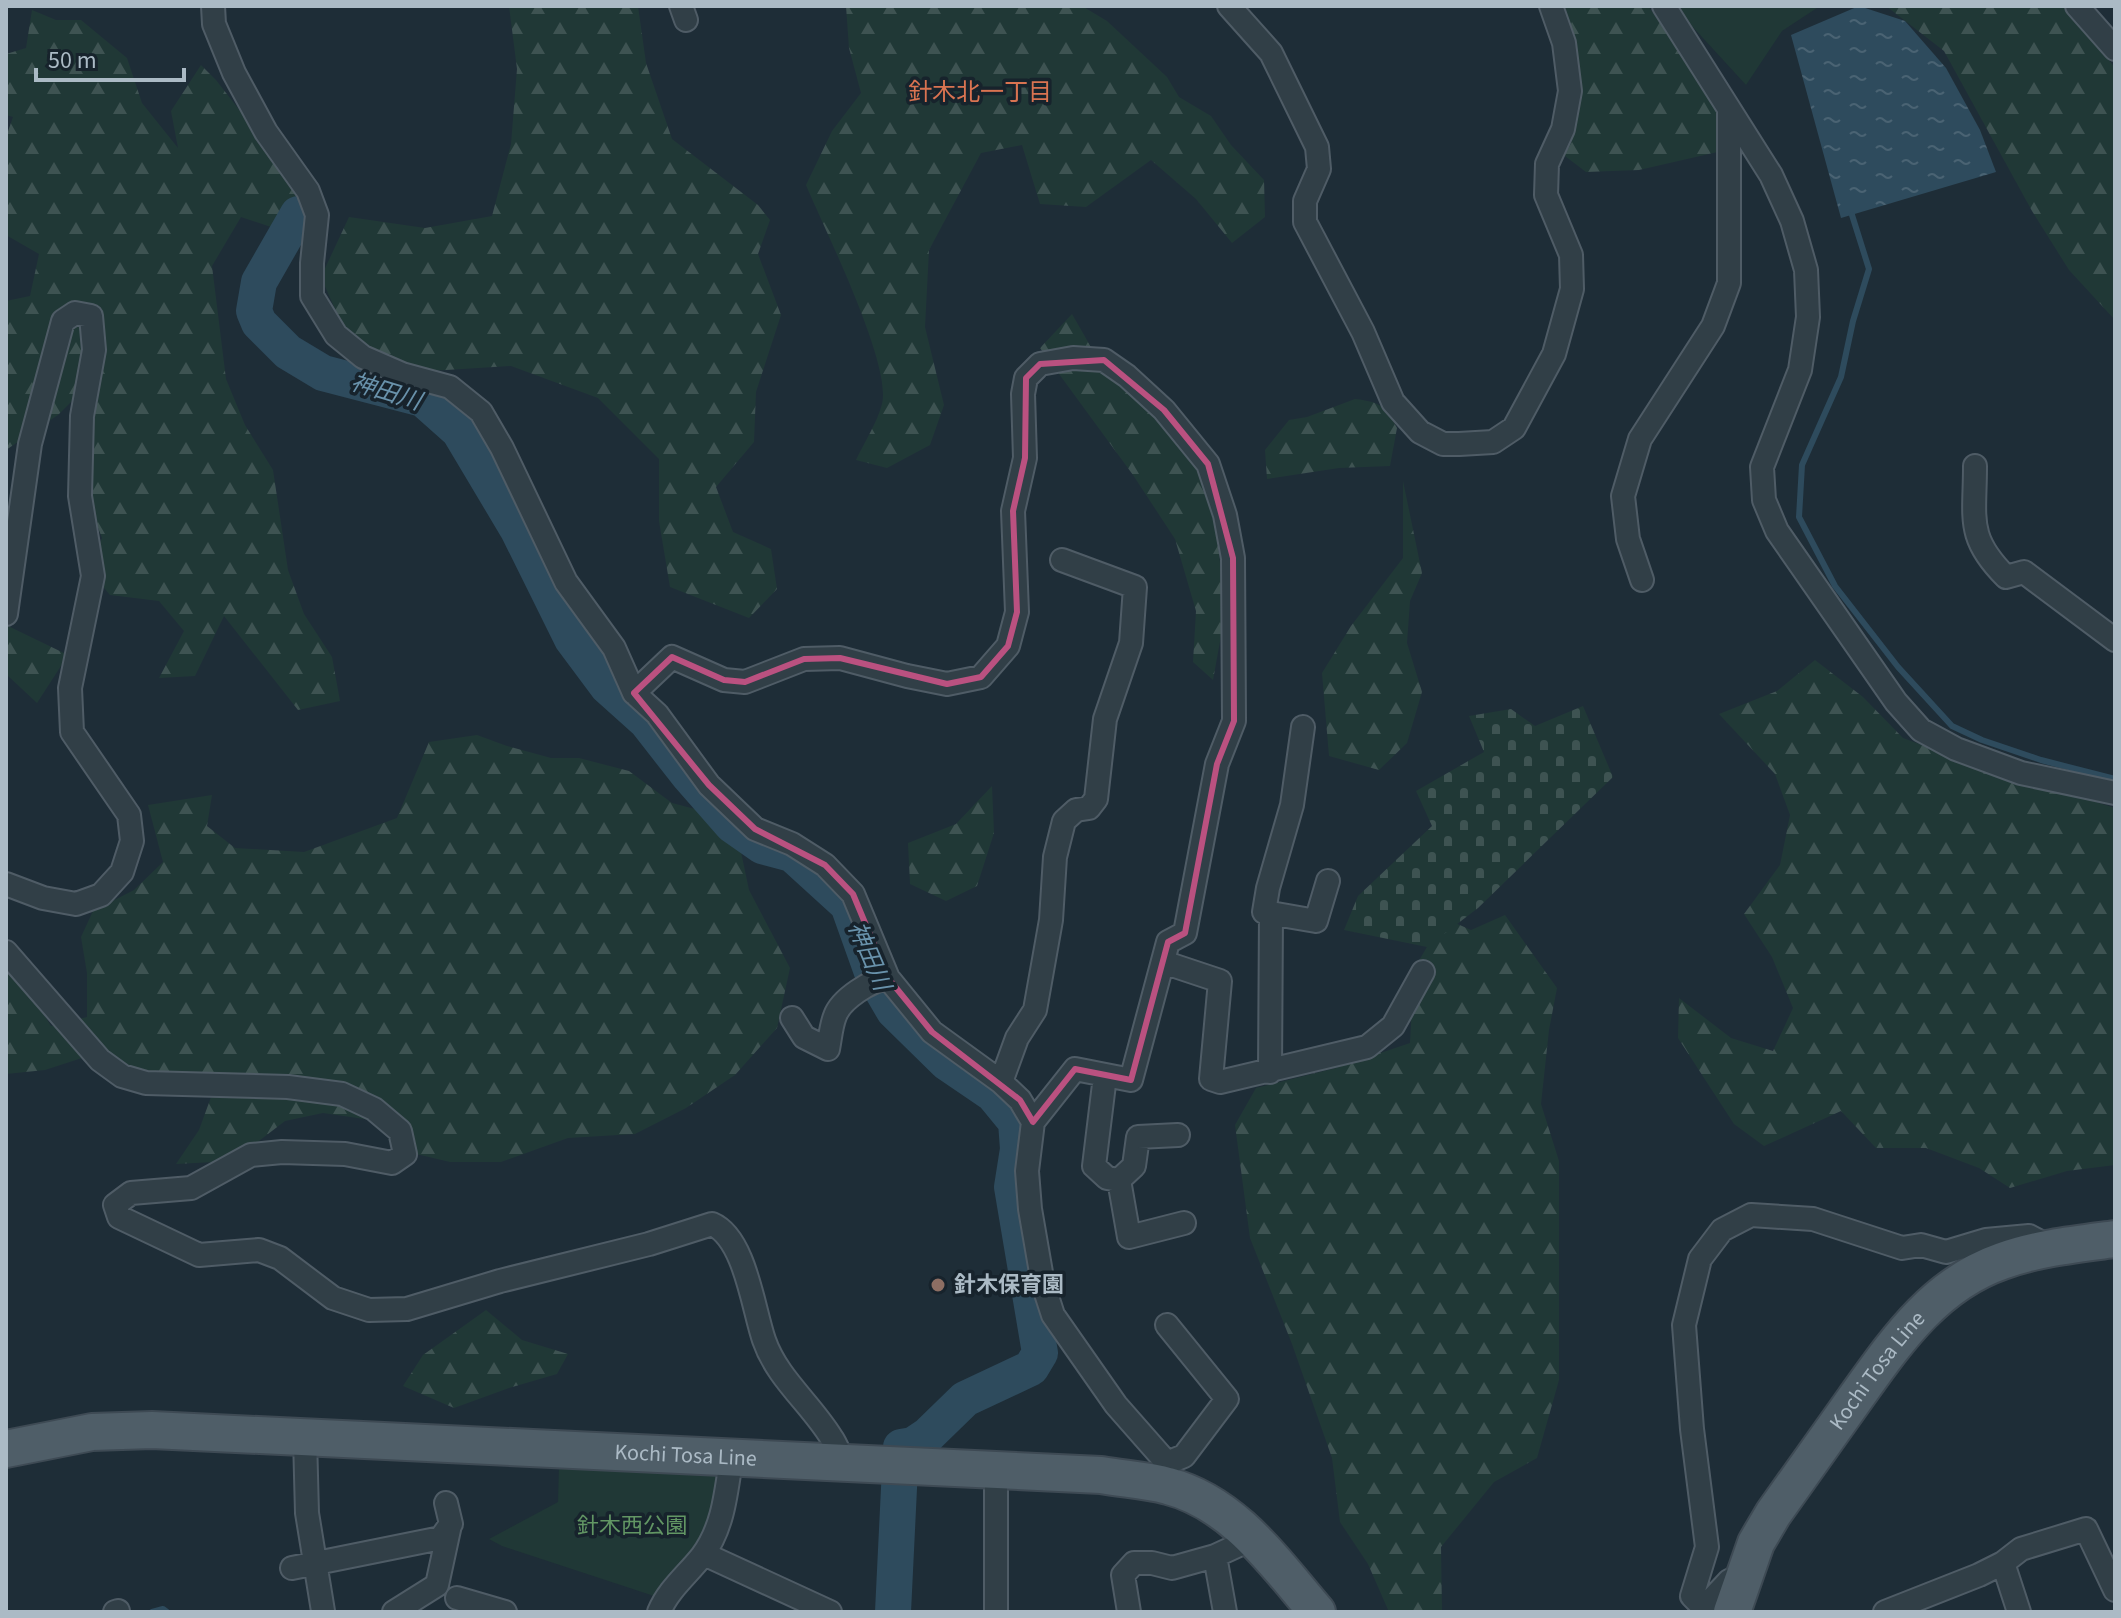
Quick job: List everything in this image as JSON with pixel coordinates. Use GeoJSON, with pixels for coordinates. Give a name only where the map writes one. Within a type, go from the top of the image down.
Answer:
{"type":"FeatureCollection","features":[{"type":"Feature","properties":{"kind":"main road","name":"Kochi Tosa Line"},"geometry":{"type":"LineString","coordinates":[[1712,1610],[1747,1572],[1756,1543],[1773,1514],[1904,1330],[1940,1295],[2001,1261],[2050,1248],[2115,1239]]}},
{"type":"Feature","properties":{"kind":"main road","name":"Kochi Tosa Line"},"geometry":{"type":"LineString","coordinates":[[6,1449],[92,1432],[152,1430],[731,1460],[1168,1475],[1220,1510],[1254,1538],[1317,1612]]}},
{"type":"Feature","properties":{"kind":"street"},"geometry":{"type":"LineString","coordinates":[[213,6],[214,24],[234,73],[266,132],[308,191],[317,215],[312,296],[336,335],[363,357],[402,374],[450,387],[481,412],[502,448],[566,582],[614,648],[634,693],[657,714],[709,785],[755,829],[792,844],[825,865],[853,894],[888,978],[932,1032],[1001,1082],[1020,1100],[1033,1122]]}},
{"type":"Feature","properties":{"kind":"street"},"geometry":{"type":"LineString","coordinates":[[1229,6],[1271,53],[1317,147],[1319,169],[1305,201],[1305,222],[1363,332],[1393,402],[1420,432],[1443,444],[1493,442],[1514,428],[1554,354],[1572,289],[1571,255],[1546,195],[1547,164],[1563,129],[1570,91],[1564,43],[1551,6]]}},
{"type":"Feature","properties":{"kind":"street"},"geometry":{"type":"LineString","coordinates":[[1664,6],[1771,175],[1792,221],[1806,270],[1808,317],[1800,370],[1762,467],[1764,500],[1777,531],[1896,702],[1921,730],[1956,749],[2021,773],[2115,793]]}},
{"type":"Feature","properties":{"kind":"street"},"geometry":{"type":"LineString","coordinates":[[2077,6],[2115,49]]}},
{"type":"Feature","properties":{"kind":"street"},"geometry":{"type":"LineString","coordinates":[[1642,580],[1628,539],[1623,496],[1640,439],[1713,326],[1729,283],[1729,109]]}},
{"type":"Feature","properties":{"kind":"street"},"geometry":{"type":"LineString","coordinates":[[6,614],[30,444],[63,321],[75,313],[91,316],[94,350],[82,416],[80,496],[93,576],[70,688],[72,732],[129,815],[132,841],[122,872],[101,895],[76,904],[43,898],[6,884]]}},
{"type":"Feature","properties":{"kind":"street"},"geometry":{"type":"LineString","coordinates":[[634,693],[672,657],[724,680],[745,682],[804,659],[840,658],[947,684],[981,677],[1008,646],[1017,612],[1013,511],[1025,458],[1023,394],[1026,378],[1040,364],[1073,358],[1104,360],[1127,376],[1164,410],[1208,464],[1225,515],[1233,558],[1234,721],[1217,764],[1185,933],[1168,942],[1131,1080],[1075,1069],[1033,1122],[1027,1171],[1043,1284],[1053,1315],[1168,1475],[1227,1399],[1167,1325]]}},
{"type":"Feature","properties":{"kind":"street"},"geometry":{"type":"LineString","coordinates":[[1975,466],[1975,531],[1986,557],[2006,577],[2024,572],[2115,640]]}},
{"type":"Feature","properties":{"kind":"street"},"geometry":{"type":"LineString","coordinates":[[1001,1082],[1017,1038],[1035,1010],[1051,920],[1055,857],[1064,821],[1076,810],[1089,808],[1096,799],[1105,719],[1131,643],[1135,587],[1062,560]]}},
{"type":"Feature","properties":{"kind":"street"},"geometry":{"type":"LineString","coordinates":[[1303,727],[1292,805],[1264,912],[1316,921],[1328,881]]}},
{"type":"Feature","properties":{"kind":"street"},"geometry":{"type":"LineString","coordinates":[[1270,1072],[1271,914]]}},
{"type":"Feature","properties":{"kind":"street"},"geometry":{"type":"LineString","coordinates":[[6,952],[100,1060],[122,1076],[146,1083],[288,1087],[342,1094],[374,1109],[400,1131],[405,1154],[392,1163],[345,1154],[282,1152],[251,1155],[191,1188],[131,1193],[115,1205],[119,1217],[199,1255],[259,1250],[280,1258],[333,1298],[369,1310],[407,1309],[712,1224],[722,1228],[736,1253],[753,1294],[764,1340],[778,1369],[832,1437],[845,1465]]}},
{"type":"Feature","properties":{"kind":"street"},"geometry":{"type":"LineString","coordinates":[[1163,962],[1220,981],[1211,1079],[1220,1082],[1367,1047],[1393,1026],[1423,972]]}},
{"type":"Feature","properties":{"kind":"street"},"geometry":{"type":"LineString","coordinates":[[792,1018],[804,1037],[828,1049],[836,1013],[851,997],[888,978]]}},
{"type":"Feature","properties":{"kind":"street"},"geometry":{"type":"LineString","coordinates":[[1105,1076],[1094,1166],[1107,1178],[1119,1180]]}},
{"type":"Feature","properties":{"kind":"street"},"geometry":{"type":"LineString","coordinates":[[1119,1180],[1134,1166],[1138,1137],[1178,1135]]}},
{"type":"Feature","properties":{"kind":"street"},"geometry":{"type":"LineString","coordinates":[[1119,1180],[1129,1237],[1184,1223]]}},
{"type":"Feature","properties":{"kind":"street"},"geometry":{"type":"LineString","coordinates":[[1712,1610],[1692,1596],[1707,1547],[1692,1429],[1684,1325],[1700,1259],[1722,1230],[1751,1215],[1813,1219],[1902,1248],[1921,1245],[1946,1252],[1986,1240],[2029,1236],[2050,1248]]}},
{"type":"Feature","properties":{"kind":"street"},"geometry":{"type":"LineString","coordinates":[[305,1438],[307,1513],[323,1611]]}},
{"type":"Feature","properties":{"kind":"street"},"geometry":{"type":"LineString","coordinates":[[659,1612],[665,1599],[704,1554],[724,1513],[731,1460]]}},
{"type":"Feature","properties":{"kind":"street"},"geometry":{"type":"LineString","coordinates":[[996,1471],[996,1612]]}},
{"type":"Feature","properties":{"kind":"street"},"geometry":{"type":"LineString","coordinates":[[292,1568],[441,1538],[448,1513],[437,1585],[394,1612]]}},
{"type":"Feature","properties":{"kind":"street"},"geometry":{"type":"LineString","coordinates":[[1885,1612],[2003,1563],[2021,1549],[2086,1529],[2115,1590]]}},
{"type":"Feature","properties":{"kind":"street"},"geometry":{"type":"LineString","coordinates":[[1129,1612],[1123,1575],[1134,1563],[1172,1568],[1215,1556],[1254,1538]]}},
{"type":"Feature","properties":{"kind":"street"},"geometry":{"type":"LineString","coordinates":[[704,1554],[830,1612]]}},
{"type":"Feature","properties":{"kind":"street"},"geometry":{"type":"LineString","coordinates":[[1215,1556],[1225,1612]]}},
{"type":"Feature","properties":{"kind":"street"},"geometry":{"type":"LineString","coordinates":[[2003,1563],[2019,1612]]}},
{"type":"Feature","properties":{"kind":"street"},"geometry":{"type":"LineString","coordinates":[[457,1598],[505,1612]]}},
{"type":"Feature","properties":{"kind":"highlighted area"},"geometry":{"type":"Polygon","coordinates":[[[1104,360],[1164,410],[1208,464],[1233,558],[1234,721],[1217,764],[1185,933],[1168,942],[1131,1080],[1075,1069],[1033,1122],[1020,1100],[932,1032],[888,978],[853,894],[825,865],[755,829],[709,785],[634,693],[672,657],[724,680],[745,682],[804,659],[840,658],[947,684],[981,677],[1008,646],[1017,612],[1013,511],[1025,458],[1026,378],[1040,364],[1104,360]]]}},
{"type":"Feature","properties":{"kind":"green space"},"geometry":{"type":"Polygon","coordinates":[[[509,6],[638,6],[646,63],[672,139],[758,205],[770,220],[758,254],[781,315],[756,392],[754,442],[716,487],[733,532],[771,549],[777,589],[749,618],[670,587],[659,521],[659,459],[598,398],[511,366],[414,372],[345,332],[321,277],[349,217],[425,228],[492,216],[511,144],[517,69],[509,6]]]}},
{"type":"Feature","properties":{"kind":"green space"},"geometry":{"type":"Polygon","coordinates":[[[846,6],[1082,6],[1107,21],[1167,77],[1179,97],[1211,116],[1231,145],[1264,180],[1265,217],[1232,243],[1196,199],[1151,160],[1086,207],[1040,204],[1022,145],[981,153],[929,250],[925,327],[944,405],[930,445],[887,468],[856,460],[880,411],[882,385],[867,328],[806,185],[832,131],[861,93],[849,48],[846,6]]]}},
{"type":"Feature","properties":{"kind":"green space"},"geometry":{"type":"Polygon","coordinates":[[[1562,6],[1648,6],[1719,116],[1722,151],[1639,170],[1586,172],[1561,153],[1574,113],[1579,80],[1575,46],[1562,6]]]}},
{"type":"Feature","properties":{"kind":"green space"},"geometry":{"type":"Polygon","coordinates":[[[1679,6],[1820,6],[1782,31],[1746,85],[1691,25],[1679,6]]]}},
{"type":"Feature","properties":{"kind":"green space"},"geometry":{"type":"Polygon","coordinates":[[[1886,6],[2068,6],[2115,68],[2115,320],[2069,270],[2032,211],[1944,51],[1886,6]]]}},
{"type":"Feature","properties":{"kind":"green space"},"geometry":{"type":"Polygon","coordinates":[[[32,10],[56,20],[81,20],[127,58],[142,103],[178,148],[171,111],[201,65],[300,188],[286,232],[241,217],[212,266],[226,379],[245,425],[273,470],[288,570],[304,614],[332,657],[340,701],[298,710],[224,616],[195,676],[159,678],[184,631],[159,601],[110,595],[89,570],[102,538],[89,504],[72,401],[58,415],[6,450],[6,301],[30,296],[39,254],[6,235],[6,137],[13,117],[6,115],[6,54],[26,48],[32,10]]]}},
{"type":"Feature","properties":{"kind":"green space"},"geometry":{"type":"Polygon","coordinates":[[[1072,314],[1099,361],[1158,414],[1197,467],[1217,533],[1225,614],[1213,680],[1193,662],[1196,611],[1175,539],[1133,475],[1040,348],[1072,314]]]}},
{"type":"Feature","properties":{"kind":"green space"},"geometry":{"type":"Polygon","coordinates":[[[1355,399],[1381,406],[1397,428],[1390,466],[1339,468],[1267,479],[1265,450],[1289,420],[1307,417],[1355,399]]]}},
{"type":"Feature","properties":{"kind":"green space"},"geometry":{"type":"Polygon","coordinates":[[[1403,481],[1422,573],[1410,601],[1407,643],[1422,692],[1407,743],[1379,770],[1329,756],[1322,673],[1351,626],[1403,558],[1403,481]]]}},
{"type":"Feature","properties":{"kind":"green space"},"geometry":{"type":"Polygon","coordinates":[[[6,625],[68,655],[37,703],[6,674],[6,625]]]}},
{"type":"Feature","properties":{"kind":"green space"},"geometry":{"type":"Polygon","coordinates":[[[1815,660],[1863,697],[1903,738],[1976,765],[2115,808],[2115,1165],[2067,1171],[2010,1188],[1979,1168],[1926,1148],[1876,1148],[1841,1111],[1764,1146],[1734,1124],[1678,1038],[1679,998],[1731,1038],[1773,1051],[1793,1008],[1772,957],[1744,914],[1780,865],[1790,815],[1775,774],[1719,714],[1777,691],[1815,660]]]}},
{"type":"Feature","properties":{"kind":"green space"},"geometry":{"type":"Polygon","coordinates":[[[1583,706],[1613,777],[1478,908],[1427,947],[1344,930],[1358,896],[1432,826],[1416,791],[1484,752],[1469,716],[1511,709],[1535,726],[1583,706]]]}},
{"type":"Feature","properties":{"kind":"green space"},"geometry":{"type":"Polygon","coordinates":[[[477,735],[551,758],[579,758],[629,771],[672,803],[695,809],[737,833],[749,890],[790,968],[777,1028],[735,1075],[686,1108],[635,1134],[568,1138],[501,1162],[450,1162],[412,1153],[378,1121],[323,1113],[285,1121],[233,1161],[176,1164],[199,1130],[218,1078],[163,1089],[85,1057],[45,1070],[6,1074],[6,962],[11,962],[51,1026],[87,1017],[87,973],[81,937],[93,911],[134,890],[163,862],[148,805],[212,795],[207,826],[235,848],[304,852],[397,818],[429,742],[477,735]]]}},
{"type":"Feature","properties":{"kind":"green space"},"geometry":{"type":"Polygon","coordinates":[[[992,786],[994,833],[977,886],[946,901],[910,884],[908,843],[956,824],[992,786]]]}},
{"type":"Feature","properties":{"kind":"green space"},"geometry":{"type":"Polygon","coordinates":[[[1505,915],[1557,988],[1541,1104],[1559,1161],[1559,1380],[1537,1458],[1494,1482],[1441,1547],[1442,1612],[1389,1612],[1368,1564],[1340,1522],[1332,1458],[1250,1238],[1235,1125],[1256,1088],[1336,1068],[1410,1043],[1414,969],[1444,918],[1471,930],[1505,915]]]}},
{"type":"Feature","properties":{"kind":"green space"},"geometry":{"type":"Polygon","coordinates":[[[486,1310],[522,1340],[568,1354],[557,1374],[454,1408],[403,1386],[423,1355],[486,1310]]]}},
{"type":"Feature","properties":{"kind":"green space","name":"針木西公園"},"geometry":{"type":"Polygon","coordinates":[[[559,1465],[721,1469],[718,1512],[692,1554],[654,1596],[489,1539],[558,1502],[559,1465]]]}},
{"type":"Feature","properties":{"kind":"water"},"geometry":{"type":"Polygon","coordinates":[[[1859,6],[1905,21],[1946,68],[1980,130],[1996,172],[1841,218],[1791,35],[1859,6]]]}},
{"type":"Feature","properties":{"kind":"waterway","name":"神田川"},"geometry":{"type":"LineString","coordinates":[[298,214],[259,282],[254,311],[259,323],[288,352],[323,373],[423,399],[459,431],[518,530],[572,639],[607,686],[646,721],[732,825],[762,846],[792,854],[848,905],[873,975],[894,1011],[946,1062],[993,1094],[1016,1122],[1018,1149],[1012,1187],[1040,1353],[1031,1368],[965,1399],[928,1435],[913,1445],[901,1447],[893,1612]]}},
{"type":"Feature","properties":{"kind":"waterway"},"geometry":{"type":"LineString","coordinates":[[1852,215],[1869,269],[1853,321],[1841,377],[1802,465],[1799,517],[1835,586],[1898,667],[1952,726],[2041,760],[2115,779]]}},
{"type":"Feature","properties":{"kind":"waterway"},"geometry":{"type":"LineString","coordinates":[[152,1612],[163,1609],[167,1612]]}},
{"type":"Feature","properties":{"kind":"place","name":"針木保育園"},"geometry":{"type":"Point","coordinates":[938,1285]}},
{"type":"Feature","properties":{"kind":"district","name":"針木北一丁目"},"geometry":{"type":"Point","coordinates":[980,92]}}]}
